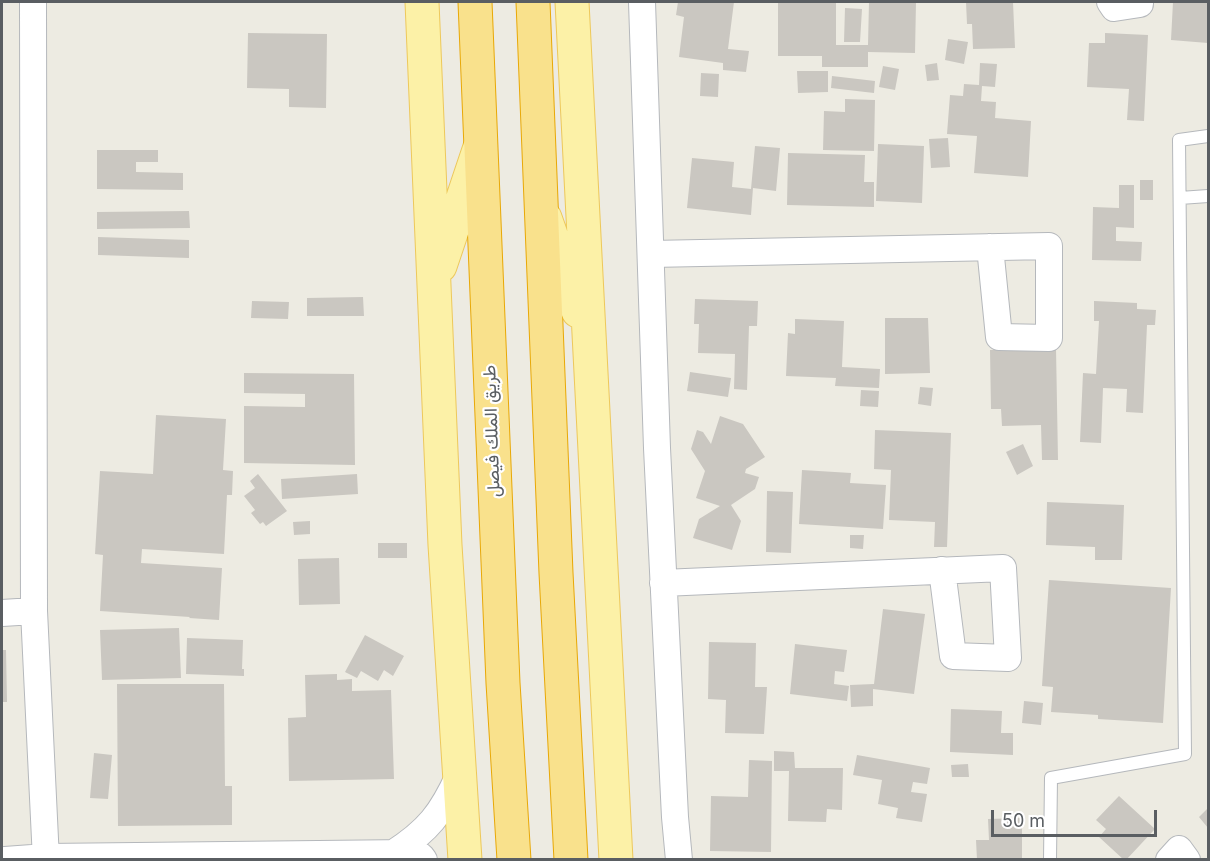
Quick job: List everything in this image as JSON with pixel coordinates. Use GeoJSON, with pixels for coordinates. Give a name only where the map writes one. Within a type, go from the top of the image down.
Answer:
{"type":"FeatureCollection","features":[{"type":"Feature","properties":{"kind":"highway","name":"طريق الملك فيصل"},"geometry":{"type":"LineString","coordinates":[[475,2],[502,671],[514,860]]}},
{"type":"Feature","properties":{"kind":"highway"},"geometry":{"type":"LineString","coordinates":[[533,2],[556,573],[571,860]]}},
{"type":"Feature","properties":{"kind":"main road"},"geometry":{"type":"LineString","coordinates":[[422,2],[445,544],[465,860]]}},
{"type":"Feature","properties":{"kind":"main road"},"geometry":{"type":"LineString","coordinates":[[538,117],[549,2]]}},
{"type":"Feature","properties":{"kind":"main road"},"geometry":{"type":"LineString","coordinates":[[572,2],[616,860]]}},
{"type":"Feature","properties":{"kind":"main road"},"geometry":{"type":"LineString","coordinates":[[434,285],[481,145]]}},
{"type":"Feature","properties":{"kind":"main road"},"geometry":{"type":"LineString","coordinates":[[542,211],[590,344]]}},
{"type":"Feature","properties":{"kind":"street"},"geometry":{"type":"LineString","coordinates":[[33,2],[34,611],[46,858]]}},
{"type":"Feature","properties":{"kind":"street"},"geometry":{"type":"LineString","coordinates":[[642,2],[663,582],[679,860]]}},
{"type":"Feature","properties":{"kind":"street"},"geometry":{"type":"LineString","coordinates":[[1110,2],[1114,9],[1140,4],[1140,2]]}},
{"type":"Feature","properties":{"kind":"street"},"geometry":{"type":"LineString","coordinates":[[651,255],[990,247]]}},
{"type":"Feature","properties":{"kind":"street"},"geometry":{"type":"LineString","coordinates":[[663,582],[942,570]]}},
{"type":"Feature","properties":{"kind":"street"},"geometry":{"type":"LineString","coordinates":[[2,613],[34,611]]}},
{"type":"Feature","properties":{"kind":"street"},"geometry":{"type":"LineString","coordinates":[[392,854],[432,823],[447,801],[459,775]]}},
{"type":"Feature","properties":{"kind":"street"},"geometry":{"type":"LineString","coordinates":[[1169,860],[1179,849],[1187,860]]}},
{"type":"Feature","properties":{"kind":"street"},"geometry":{"type":"LineString","coordinates":[[4,860],[409,853],[421,856],[424,860]]}},
{"type":"Feature","properties":{"kind":"lane"},"geometry":{"type":"LineString","coordinates":[[1050,860],[1051,778],[1185,754],[1179,140],[1209,136]]}},
{"type":"Feature","properties":{"kind":"lane"},"geometry":{"type":"LineString","coordinates":[[1180,198],[1209,196]]}},
{"type":"Feature","properties":{"kind":"building"},"geometry":{"type":"Polygon","coordinates":[[[678,2],[734,2],[728,49],[749,51],[746,72],[723,70],[723,63],[679,57],[684,17],[676,15],[678,2]]]}},
{"type":"Feature","properties":{"kind":"building"},"geometry":{"type":"Polygon","coordinates":[[[778,2],[836,2],[836,45],[868,45],[869,2],[916,2],[915,53],[868,52],[868,67],[822,67],[822,56],[778,56],[778,2]]]}},
{"type":"Feature","properties":{"kind":"building"},"geometry":{"type":"Polygon","coordinates":[[[966,2],[1013,2],[1015,48],[973,49],[972,24],[967,24],[966,2]]]}},
{"type":"Feature","properties":{"kind":"building"},"geometry":{"type":"Polygon","coordinates":[[[1173,2],[1208,2],[1208,43],[1171,40],[1173,2]]]}},
{"type":"Feature","properties":{"kind":"building"},"geometry":{"type":"Polygon","coordinates":[[[845,8],[862,9],[860,42],[844,42],[845,8]]]}},
{"type":"Feature","properties":{"kind":"building"},"geometry":{"type":"Polygon","coordinates":[[[248,33],[327,34],[326,108],[289,107],[289,89],[247,88],[248,33]]]}},
{"type":"Feature","properties":{"kind":"building"},"geometry":{"type":"Polygon","coordinates":[[[1105,33],[1148,35],[1144,121],[1127,120],[1129,89],[1087,87],[1089,43],[1105,43],[1105,33]]]}},
{"type":"Feature","properties":{"kind":"building"},"geometry":{"type":"Polygon","coordinates":[[[948,39],[968,42],[964,64],[945,60],[948,39]]]}},
{"type":"Feature","properties":{"kind":"building"},"geometry":{"type":"Polygon","coordinates":[[[937,63],[939,80],[927,81],[925,65],[937,63]]]}},
{"type":"Feature","properties":{"kind":"building"},"geometry":{"type":"Polygon","coordinates":[[[980,63],[997,64],[995,87],[982,86],[981,101],[996,102],[995,118],[1031,121],[1028,177],[974,173],[977,136],[947,134],[950,95],[963,96],[964,84],[979,85],[980,63]]]}},
{"type":"Feature","properties":{"kind":"building"},"geometry":{"type":"Polygon","coordinates":[[[883,66],[899,69],[895,90],[879,87],[883,66]]]}},
{"type":"Feature","properties":{"kind":"building"},"geometry":{"type":"Polygon","coordinates":[[[797,71],[828,71],[828,92],[798,93],[797,71]]]}},
{"type":"Feature","properties":{"kind":"building"},"geometry":{"type":"Polygon","coordinates":[[[701,73],[719,74],[718,97],[700,96],[701,73]]]}},
{"type":"Feature","properties":{"kind":"building"},"geometry":{"type":"Polygon","coordinates":[[[832,76],[875,81],[874,93],[831,88],[832,76]]]}},
{"type":"Feature","properties":{"kind":"building"},"geometry":{"type":"Polygon","coordinates":[[[845,99],[875,100],[874,151],[823,150],[824,111],[845,112],[845,99]]]}},
{"type":"Feature","properties":{"kind":"building"},"geometry":{"type":"Polygon","coordinates":[[[948,138],[950,167],[931,168],[929,139],[948,138]]]}},
{"type":"Feature","properties":{"kind":"building"},"geometry":{"type":"Polygon","coordinates":[[[878,144],[924,146],[922,203],[876,201],[878,144]]]}},
{"type":"Feature","properties":{"kind":"building"},"geometry":{"type":"Polygon","coordinates":[[[755,146],[780,148],[776,191],[753,188],[751,215],[687,208],[692,158],[734,162],[732,187],[751,189],[755,146]]]}},
{"type":"Feature","properties":{"kind":"building"},"geometry":{"type":"Polygon","coordinates":[[[97,150],[158,150],[158,162],[136,162],[136,172],[183,173],[183,190],[97,189],[97,150]]]}},
{"type":"Feature","properties":{"kind":"building"},"geometry":{"type":"Polygon","coordinates":[[[788,153],[865,155],[864,182],[874,182],[874,207],[787,205],[788,153]]]}},
{"type":"Feature","properties":{"kind":"building"},"geometry":{"type":"Polygon","coordinates":[[[1140,180],[1153,180],[1153,200],[1140,200],[1140,180]]]}},
{"type":"Feature","properties":{"kind":"building"},"geometry":{"type":"Polygon","coordinates":[[[1119,185],[1134,185],[1134,228],[1116,227],[1116,241],[1142,242],[1141,261],[1092,260],[1093,207],[1119,208],[1119,185]]]}},
{"type":"Feature","properties":{"kind":"building"},"geometry":{"type":"Polygon","coordinates":[[[189,211],[190,228],[97,229],[97,212],[189,211]]]}},
{"type":"Feature","properties":{"kind":"building"},"geometry":{"type":"Polygon","coordinates":[[[98,237],[189,240],[189,258],[98,255],[98,237]]]}},
{"type":"Feature","properties":{"kind":"building"},"geometry":{"type":"Polygon","coordinates":[[[363,297],[364,316],[307,316],[307,298],[363,297]]]}},
{"type":"Feature","properties":{"kind":"building"},"geometry":{"type":"Polygon","coordinates":[[[695,299],[758,301],[757,326],[749,326],[747,390],[734,389],[735,354],[698,353],[699,324],[694,324],[695,299]]]}},
{"type":"Feature","properties":{"kind":"building"},"geometry":{"type":"Polygon","coordinates":[[[252,301],[289,302],[288,319],[251,318],[252,301]]]}},
{"type":"Feature","properties":{"kind":"building"},"geometry":{"type":"Polygon","coordinates":[[[1094,301],[1137,303],[1137,309],[1156,310],[1155,325],[1147,325],[1143,413],[1126,412],[1127,389],[1103,388],[1101,443],[1080,442],[1083,373],[1096,374],[1099,321],[1094,321],[1094,301]]]}},
{"type":"Feature","properties":{"kind":"building"},"geometry":{"type":"Polygon","coordinates":[[[885,318],[928,318],[930,373],[885,374],[885,318]]]}},
{"type":"Feature","properties":{"kind":"building"},"geometry":{"type":"Polygon","coordinates":[[[795,319],[844,321],[842,367],[880,369],[879,388],[835,386],[836,378],[786,376],[788,333],[795,334],[795,319]]]}},
{"type":"Feature","properties":{"kind":"building"},"geometry":{"type":"Polygon","coordinates":[[[1056,348],[1058,460],[1042,460],[1041,425],[1002,426],[1001,409],[991,409],[990,350],[1056,348]]]}},
{"type":"Feature","properties":{"kind":"building"},"geometry":{"type":"Polygon","coordinates":[[[690,372],[731,378],[728,397],[687,391],[690,372]]]}},
{"type":"Feature","properties":{"kind":"building"},"geometry":{"type":"Polygon","coordinates":[[[244,373],[354,374],[355,465],[244,463],[244,406],[305,407],[305,394],[244,393],[244,373]]]}},
{"type":"Feature","properties":{"kind":"building"},"geometry":{"type":"Polygon","coordinates":[[[920,387],[933,388],[931,406],[918,404],[920,387]]]}},
{"type":"Feature","properties":{"kind":"building"},"geometry":{"type":"Polygon","coordinates":[[[861,390],[879,391],[878,407],[860,406],[861,390]]]}},
{"type":"Feature","properties":{"kind":"building"},"geometry":{"type":"Polygon","coordinates":[[[156,415],[226,419],[223,470],[233,471],[232,495],[227,495],[224,554],[142,549],[141,563],[222,568],[219,620],[100,611],[103,555],[95,554],[100,471],[153,474],[156,415]]]}},
{"type":"Feature","properties":{"kind":"building"},"geometry":{"type":"Polygon","coordinates":[[[720,416],[743,424],[765,457],[746,469],[745,473],[759,477],[755,489],[731,505],[741,521],[732,550],[693,538],[699,519],[720,506],[696,498],[705,471],[691,449],[697,430],[703,432],[711,444],[720,416]]]}},
{"type":"Feature","properties":{"kind":"building"},"geometry":{"type":"Polygon","coordinates":[[[875,430],[951,433],[947,547],[934,547],[935,522],[889,520],[891,470],[874,469],[875,430]]]}},
{"type":"Feature","properties":{"kind":"building"},"geometry":{"type":"Polygon","coordinates":[[[1023,444],[1033,466],[1017,475],[1006,452],[1023,444]]]}},
{"type":"Feature","properties":{"kind":"building"},"geometry":{"type":"Polygon","coordinates":[[[802,470],[851,473],[850,483],[886,485],[883,529],[799,524],[802,470]]]}},
{"type":"Feature","properties":{"kind":"building"},"geometry":{"type":"Polygon","coordinates":[[[258,474],[287,511],[266,526],[263,522],[260,524],[251,513],[255,510],[244,496],[255,488],[250,481],[258,474]]]}},
{"type":"Feature","properties":{"kind":"building"},"geometry":{"type":"Polygon","coordinates":[[[357,474],[358,494],[282,499],[281,479],[357,474]]]}},
{"type":"Feature","properties":{"kind":"building"},"geometry":{"type":"Polygon","coordinates":[[[767,491],[793,492],[791,553],[766,552],[767,491]]]}},
{"type":"Feature","properties":{"kind":"building"},"geometry":{"type":"Polygon","coordinates":[[[1047,502],[1124,505],[1122,560],[1095,560],[1095,547],[1046,545],[1047,502]]]}},
{"type":"Feature","properties":{"kind":"building"},"geometry":{"type":"Polygon","coordinates":[[[310,521],[310,534],[294,535],[293,522],[310,521]]]}},
{"type":"Feature","properties":{"kind":"building"},"geometry":{"type":"Polygon","coordinates":[[[850,535],[864,535],[863,549],[850,548],[850,535]]]}},
{"type":"Feature","properties":{"kind":"building"},"geometry":{"type":"Polygon","coordinates":[[[378,543],[407,543],[407,558],[378,558],[378,543]]]}},
{"type":"Feature","properties":{"kind":"building"},"geometry":{"type":"Polygon","coordinates":[[[339,558],[340,604],[299,605],[298,559],[339,558]]]}},
{"type":"Feature","properties":{"kind":"building"},"geometry":{"type":"Polygon","coordinates":[[[1049,580],[1171,588],[1163,723],[1098,719],[1098,715],[1051,712],[1053,687],[1042,686],[1049,580]]]}},
{"type":"Feature","properties":{"kind":"building"},"geometry":{"type":"Polygon","coordinates":[[[883,609],[925,614],[914,694],[873,689],[873,706],[851,707],[850,685],[874,684],[883,609]]]}},
{"type":"Feature","properties":{"kind":"building"},"geometry":{"type":"Polygon","coordinates":[[[179,628],[181,678],[102,680],[100,630],[179,628]]]}},
{"type":"Feature","properties":{"kind":"building"},"geometry":{"type":"Polygon","coordinates":[[[365,635],[404,656],[393,676],[384,670],[378,681],[361,671],[357,678],[345,672],[365,635]]]}},
{"type":"Feature","properties":{"kind":"building"},"geometry":{"type":"Polygon","coordinates":[[[187,638],[243,640],[242,669],[244,669],[244,676],[186,674],[187,638]]]}},
{"type":"Feature","properties":{"kind":"building"},"geometry":{"type":"Polygon","coordinates":[[[709,642],[756,643],[755,687],[767,687],[764,734],[725,733],[726,700],[708,699],[709,642]]]}},
{"type":"Feature","properties":{"kind":"building"},"geometry":{"type":"Polygon","coordinates":[[[795,644],[847,650],[844,672],[835,671],[834,684],[849,686],[847,701],[790,694],[795,644]]]}},
{"type":"Feature","properties":{"kind":"building"},"geometry":{"type":"Polygon","coordinates":[[[2,650],[6,650],[7,702],[2,702],[2,650]]]}},
{"type":"Feature","properties":{"kind":"building"},"geometry":{"type":"Polygon","coordinates":[[[337,674],[337,680],[352,679],[352,691],[391,690],[394,779],[289,781],[288,718],[306,717],[305,675],[337,674]]]}},
{"type":"Feature","properties":{"kind":"building"},"geometry":{"type":"Polygon","coordinates":[[[117,684],[224,684],[225,786],[232,786],[232,825],[118,826],[117,684]]]}},
{"type":"Feature","properties":{"kind":"building"},"geometry":{"type":"Polygon","coordinates":[[[1024,701],[1043,703],[1041,725],[1022,723],[1024,701]]]}},
{"type":"Feature","properties":{"kind":"building"},"geometry":{"type":"Polygon","coordinates":[[[951,709],[1002,711],[1001,733],[1013,733],[1013,755],[950,752],[951,709]]]}},
{"type":"Feature","properties":{"kind":"building"},"geometry":{"type":"Polygon","coordinates":[[[774,751],[794,752],[795,768],[843,768],[842,810],[827,809],[826,822],[788,821],[789,771],[774,771],[774,751]]]}},
{"type":"Feature","properties":{"kind":"building"},"geometry":{"type":"Polygon","coordinates":[[[94,753],[112,755],[108,799],[90,798],[94,753]]]}},
{"type":"Feature","properties":{"kind":"building"},"geometry":{"type":"Polygon","coordinates":[[[857,755],[930,768],[927,784],[913,782],[911,792],[927,794],[922,822],[896,818],[898,808],[878,804],[882,780],[853,775],[857,755]]]}},
{"type":"Feature","properties":{"kind":"building"},"geometry":{"type":"Polygon","coordinates":[[[749,760],[772,761],[771,852],[710,851],[711,796],[748,797],[749,760]]]}},
{"type":"Feature","properties":{"kind":"building"},"geometry":{"type":"Polygon","coordinates":[[[968,764],[969,777],[952,777],[951,765],[968,764]]]}},
{"type":"Feature","properties":{"kind":"building"},"geometry":{"type":"Polygon","coordinates":[[[1119,796],[1155,829],[1126,860],[1099,837],[1106,829],[1096,820],[1119,796]]]}},
{"type":"Feature","properties":{"kind":"building"},"geometry":{"type":"Polygon","coordinates":[[[1208,808],[1208,828],[1199,817],[1208,808]]]}},
{"type":"Feature","properties":{"kind":"building"},"geometry":{"type":"Polygon","coordinates":[[[1022,818],[1022,860],[977,860],[976,840],[989,840],[988,819],[1022,818]]]}}]}
